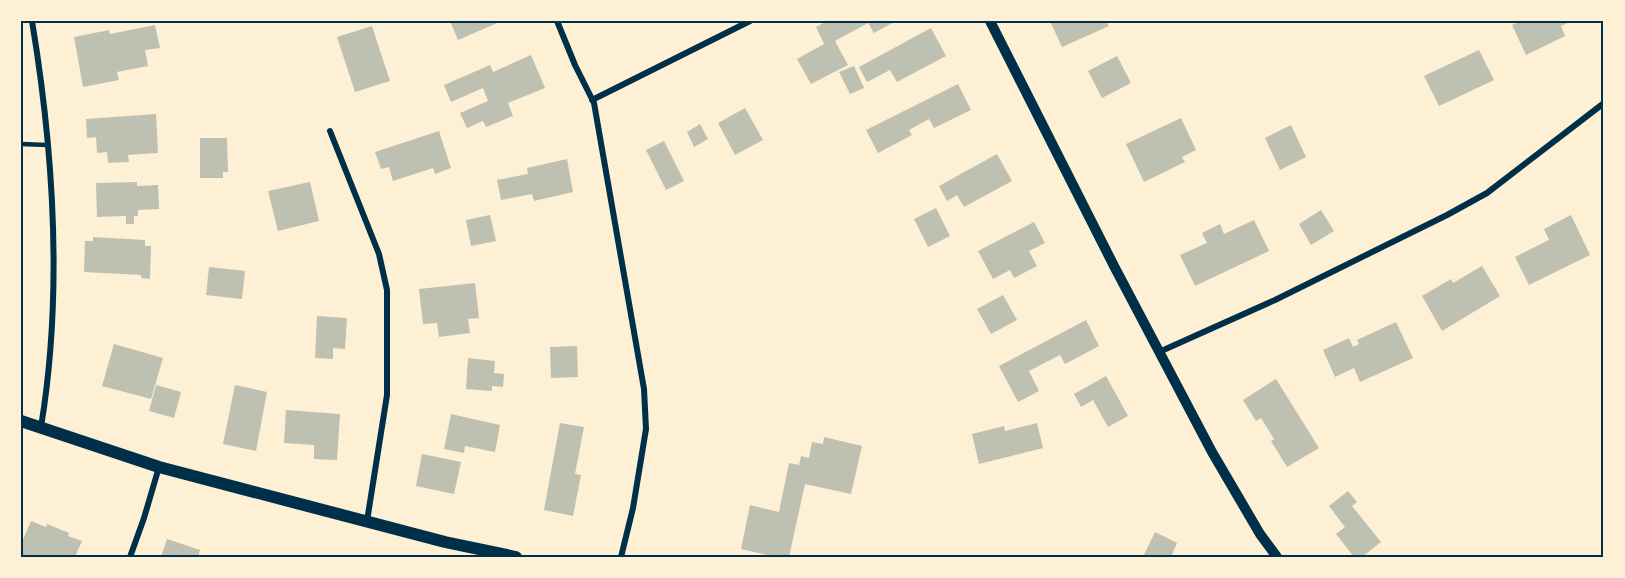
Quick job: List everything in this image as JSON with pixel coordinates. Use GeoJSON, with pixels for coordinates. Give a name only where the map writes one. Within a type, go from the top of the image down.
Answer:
{"type":"FeatureCollection","features":[{"type":"Feature","properties":{"kind":"main road"},"geometry":{"type":"LineString","coordinates":[[21,421],[159,467],[445,542],[516,557]]}},
{"type":"Feature","properties":{"kind":"street"},"geometry":{"type":"LineString","coordinates":[[32,21],[47,145],[53,235],[49,381],[40,428]]}},
{"type":"Feature","properties":{"kind":"street"},"geometry":{"type":"LineString","coordinates":[[557,21],[592,100],[644,389],[646,429],[633,508],[621,557]]}},
{"type":"Feature","properties":{"kind":"street"},"geometry":{"type":"LineString","coordinates":[[592,100],[750,21]]}},
{"type":"Feature","properties":{"kind":"street"},"geometry":{"type":"LineString","coordinates":[[990,21],[1159,351],[1234,490],[1260,534],[1277,557]]}},
{"type":"Feature","properties":{"kind":"street"},"geometry":{"type":"LineString","coordinates":[[1159,351],[1275,300],[1447,216],[1487,193],[1604,103]]}},
{"type":"Feature","properties":{"kind":"street"},"geometry":{"type":"LineString","coordinates":[[330,131],[379,254],[387,290],[387,395],[367,521]]}},
{"type":"Feature","properties":{"kind":"street"},"geometry":{"type":"LineString","coordinates":[[130,557],[159,467]]}},
{"type":"Feature","properties":{"kind":"lane"},"geometry":{"type":"LineString","coordinates":[[21,144],[47,145]]}},
{"type":"Feature","properties":{"kind":"building"},"geometry":{"type":"Polygon","coordinates":[[[450,21],[502,21],[458,40],[450,21]]]}},
{"type":"Feature","properties":{"kind":"building"},"geometry":{"type":"Polygon","coordinates":[[[827,21],[896,21],[874,33],[868,23],[835,41],[848,65],[811,84],[797,59],[824,44],[816,27],[827,21]]]}},
{"type":"Feature","properties":{"kind":"building"},"geometry":{"type":"Polygon","coordinates":[[[1050,21],[1106,21],[1109,26],[1062,47],[1050,21]]]}},
{"type":"Feature","properties":{"kind":"building"},"geometry":{"type":"Polygon","coordinates":[[[1521,21],[1572,21],[1561,26],[1565,36],[1526,55],[1512,25],[1521,21]]]}},
{"type":"Feature","properties":{"kind":"building"},"geometry":{"type":"Polygon","coordinates":[[[155,25],[160,48],[145,50],[148,66],[117,72],[119,80],[83,87],[74,37],[109,30],[110,34],[155,25]]]}},
{"type":"Feature","properties":{"kind":"building"},"geometry":{"type":"Polygon","coordinates":[[[372,26],[390,81],[355,92],[337,37],[372,26]]]}},
{"type":"Feature","properties":{"kind":"building"},"geometry":{"type":"Polygon","coordinates":[[[931,28],[946,56],[897,82],[890,70],[867,82],[859,67],[931,28]]]}},
{"type":"Feature","properties":{"kind":"building"},"geometry":{"type":"Polygon","coordinates":[[[1479,50],[1494,80],[1439,106],[1424,76],[1479,50]]]}},
{"type":"Feature","properties":{"kind":"building"},"geometry":{"type":"Polygon","coordinates":[[[531,55],[545,88],[508,103],[513,116],[486,127],[483,121],[467,128],[460,113],[488,101],[483,88],[451,102],[444,85],[490,65],[493,72],[531,55]]]}},
{"type":"Feature","properties":{"kind":"building"},"geometry":{"type":"Polygon","coordinates":[[[1117,56],[1131,83],[1102,98],[1088,71],[1117,56]]]}},
{"type":"Feature","properties":{"kind":"building"},"geometry":{"type":"Polygon","coordinates":[[[854,66],[864,88],[850,94],[839,72],[854,66]]]}},
{"type":"Feature","properties":{"kind":"building"},"geometry":{"type":"Polygon","coordinates":[[[958,84],[971,110],[934,128],[929,119],[909,130],[912,135],[878,153],[866,130],[958,84]]]}},
{"type":"Feature","properties":{"kind":"building"},"geometry":{"type":"Polygon","coordinates":[[[745,108],[763,140],[735,155],[718,123],[745,108]]]}},
{"type":"Feature","properties":{"kind":"building"},"geometry":{"type":"Polygon","coordinates":[[[156,114],[158,153],[128,155],[129,162],[108,163],[107,152],[97,153],[96,137],[87,138],[86,119],[156,114]]]}},
{"type":"Feature","properties":{"kind":"building"},"geometry":{"type":"Polygon","coordinates":[[[1181,118],[1196,150],[1182,157],[1185,162],[1144,182],[1126,144],[1181,118]]]}},
{"type":"Feature","properties":{"kind":"building"},"geometry":{"type":"Polygon","coordinates":[[[700,124],[708,139],[694,147],[687,132],[700,124]]]}},
{"type":"Feature","properties":{"kind":"building"},"geometry":{"type":"Polygon","coordinates":[[[1291,125],[1306,157],[1280,170],[1265,138],[1291,125]]]}},
{"type":"Feature","properties":{"kind":"building"},"geometry":{"type":"Polygon","coordinates":[[[439,131],[451,168],[435,174],[433,168],[393,181],[389,167],[381,169],[375,152],[439,131]]]}},
{"type":"Feature","properties":{"kind":"building"},"geometry":{"type":"Polygon","coordinates":[[[200,138],[227,138],[228,172],[223,172],[223,178],[200,178],[200,138]]]}},
{"type":"Feature","properties":{"kind":"building"},"geometry":{"type":"Polygon","coordinates":[[[664,141],[684,181],[666,190],[646,150],[664,141]]]}},
{"type":"Feature","properties":{"kind":"building"},"geometry":{"type":"Polygon","coordinates":[[[997,154],[1012,181],[964,207],[957,195],[947,201],[939,186],[997,154]]]}},
{"type":"Feature","properties":{"kind":"building"},"geometry":{"type":"Polygon","coordinates":[[[567,159],[573,192],[534,201],[532,194],[501,200],[497,180],[528,174],[527,168],[567,159]]]}},
{"type":"Feature","properties":{"kind":"building"},"geometry":{"type":"Polygon","coordinates":[[[137,182],[137,186],[158,185],[159,209],[138,210],[138,216],[134,216],[134,224],[126,224],[126,216],[97,217],[96,183],[137,182]]]}},
{"type":"Feature","properties":{"kind":"building"},"geometry":{"type":"Polygon","coordinates":[[[310,182],[319,221],[278,231],[268,191],[310,182]]]}},
{"type":"Feature","properties":{"kind":"building"},"geometry":{"type":"Polygon","coordinates":[[[936,208],[950,236],[928,247],[914,219],[936,208]]]}},
{"type":"Feature","properties":{"kind":"building"},"geometry":{"type":"Polygon","coordinates":[[[1321,210],[1334,231],[1311,245],[1299,224],[1321,210]]]}},
{"type":"Feature","properties":{"kind":"building"},"geometry":{"type":"Polygon","coordinates":[[[490,215],[496,241],[471,246],[466,220],[490,215]]]}},
{"type":"Feature","properties":{"kind":"building"},"geometry":{"type":"Polygon","coordinates":[[[1571,215],[1590,255],[1529,285],[1515,257],[1549,240],[1544,229],[1571,215]]]}},
{"type":"Feature","properties":{"kind":"building"},"geometry":{"type":"Polygon","coordinates":[[[1254,220],[1269,251],[1195,286],[1180,255],[1207,243],[1202,233],[1220,224],[1224,234],[1254,220]]]}},
{"type":"Feature","properties":{"kind":"building"},"geometry":{"type":"Polygon","coordinates":[[[1034,222],[1045,243],[1029,251],[1037,266],[1014,278],[1010,270],[993,279],[978,251],[1034,222]]]}},
{"type":"Feature","properties":{"kind":"building"},"geometry":{"type":"Polygon","coordinates":[[[93,237],[145,240],[145,246],[151,246],[150,279],[141,278],[141,275],[84,272],[85,241],[93,241],[93,237]]]}},
{"type":"Feature","properties":{"kind":"building"},"geometry":{"type":"Polygon","coordinates":[[[1482,266],[1500,296],[1442,331],[1422,296],[1451,279],[1453,283],[1482,266]]]}},
{"type":"Feature","properties":{"kind":"building"},"geometry":{"type":"Polygon","coordinates":[[[209,267],[245,271],[242,299],[206,295],[209,267]]]}},
{"type":"Feature","properties":{"kind":"building"},"geometry":{"type":"Polygon","coordinates":[[[475,283],[479,318],[468,319],[470,333],[439,337],[437,323],[423,324],[419,289],[475,283]]]}},
{"type":"Feature","properties":{"kind":"building"},"geometry":{"type":"Polygon","coordinates":[[[1003,295],[1017,320],[991,334],[977,309],[1003,295]]]}},
{"type":"Feature","properties":{"kind":"building"},"geometry":{"type":"Polygon","coordinates":[[[317,316],[347,318],[345,349],[333,348],[333,359],[315,358],[317,316]]]}},
{"type":"Feature","properties":{"kind":"building"},"geometry":{"type":"Polygon","coordinates":[[[1086,320],[1099,346],[1065,364],[1060,355],[1029,371],[1039,391],[1018,402],[999,366],[1086,320]]]}},
{"type":"Feature","properties":{"kind":"building"},"geometry":{"type":"Polygon","coordinates":[[[1396,322],[1413,358],[1360,382],[1354,368],[1335,377],[1323,350],[1349,338],[1353,347],[1359,344],[1357,340],[1396,322]]]}},
{"type":"Feature","properties":{"kind":"building"},"geometry":{"type":"Polygon","coordinates":[[[114,344],[163,358],[151,399],[102,386],[114,344]]]}},
{"type":"Feature","properties":{"kind":"building"},"geometry":{"type":"Polygon","coordinates":[[[577,346],[578,377],[551,378],[550,347],[577,346]]]}},
{"type":"Feature","properties":{"kind":"building"},"geometry":{"type":"Polygon","coordinates":[[[468,358],[495,361],[494,373],[504,374],[503,387],[492,386],[492,391],[466,389],[468,358]]]}},
{"type":"Feature","properties":{"kind":"building"},"geometry":{"type":"Polygon","coordinates":[[[1106,376],[1128,416],[1108,427],[1093,400],[1081,407],[1074,394],[1106,376]]]}},
{"type":"Feature","properties":{"kind":"building"},"geometry":{"type":"Polygon","coordinates":[[[1276,379],[1319,448],[1287,467],[1271,441],[1274,439],[1261,418],[1256,421],[1243,400],[1276,379]]]}},
{"type":"Feature","properties":{"kind":"building"},"geometry":{"type":"Polygon","coordinates":[[[156,385],[181,392],[174,418],[149,411],[156,385]]]}},
{"type":"Feature","properties":{"kind":"building"},"geometry":{"type":"Polygon","coordinates":[[[235,385],[267,392],[256,451],[223,444],[235,385]]]}},
{"type":"Feature","properties":{"kind":"building"},"geometry":{"type":"Polygon","coordinates":[[[286,410],[340,414],[337,460],[314,459],[314,445],[284,443],[286,410]]]}},
{"type":"Feature","properties":{"kind":"building"},"geometry":{"type":"Polygon","coordinates":[[[451,414],[500,425],[495,452],[465,446],[464,453],[444,449],[451,414]]]}},
{"type":"Feature","properties":{"kind":"building"},"geometry":{"type":"Polygon","coordinates":[[[560,423],[584,427],[575,474],[581,475],[573,516],[544,510],[560,423]]]}},
{"type":"Feature","properties":{"kind":"building"},"geometry":{"type":"Polygon","coordinates":[[[1037,423],[1043,448],[979,464],[972,434],[1004,426],[1005,431],[1037,423]]]}},
{"type":"Feature","properties":{"kind":"building"},"geometry":{"type":"Polygon","coordinates":[[[824,437],[862,446],[851,494],[805,484],[789,557],[776,557],[741,549],[750,505],[779,512],[789,463],[799,465],[801,456],[809,458],[812,442],[823,444],[824,437]]]}},
{"type":"Feature","properties":{"kind":"building"},"geometry":{"type":"Polygon","coordinates":[[[422,454],[461,462],[454,494],[416,486],[422,454]]]}},
{"type":"Feature","properties":{"kind":"building"},"geometry":{"type":"Polygon","coordinates":[[[1348,491],[1357,502],[1352,506],[1381,542],[1362,557],[1354,557],[1336,534],[1345,527],[1329,506],[1348,491]]]}},
{"type":"Feature","properties":{"kind":"building"},"geometry":{"type":"Polygon","coordinates":[[[31,521],[46,527],[47,524],[82,541],[75,557],[28,557],[21,554],[21,544],[31,521]]]}},
{"type":"Feature","properties":{"kind":"building"},"geometry":{"type":"Polygon","coordinates":[[[1155,532],[1177,543],[1171,557],[1143,557],[1155,532]]]}},
{"type":"Feature","properties":{"kind":"building"},"geometry":{"type":"Polygon","coordinates":[[[167,539],[200,550],[198,557],[161,557],[167,539]]]}}]}
